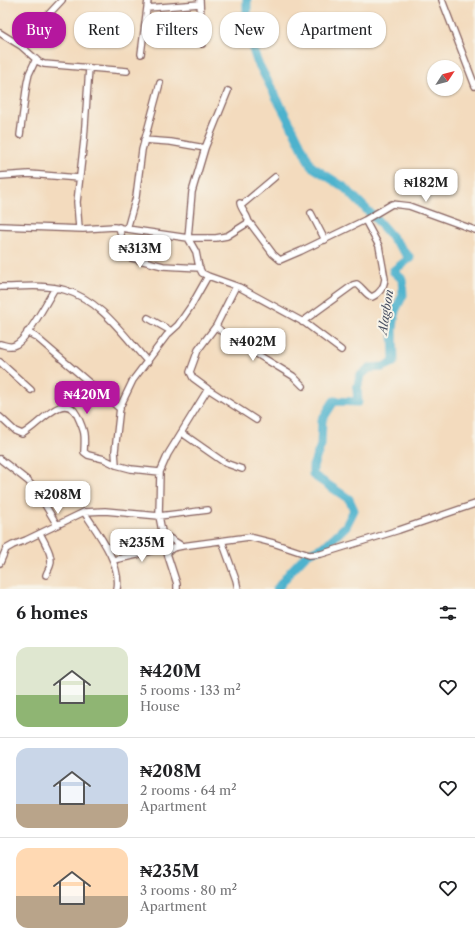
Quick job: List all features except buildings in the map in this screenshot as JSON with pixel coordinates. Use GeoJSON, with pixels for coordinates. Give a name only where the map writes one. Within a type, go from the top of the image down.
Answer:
{"type":"FeatureCollection","features":[{"type":"Feature","properties":{"kind":"street"},"geometry":{"type":"LineString","coordinates":[[51,12],[62,0]]}},
{"type":"Feature","properties":{"kind":"street"},"geometry":{"type":"LineString","coordinates":[[141,54],[148,0]]}},
{"type":"Feature","properties":{"kind":"street"},"geometry":{"type":"LineString","coordinates":[[442,0],[475,86]]}},
{"type":"Feature","properties":{"kind":"street"},"geometry":{"type":"LineString","coordinates":[[147,8],[200,2],[200,12]]}},
{"type":"Feature","properties":{"kind":"street"},"geometry":{"type":"LineString","coordinates":[[0,33],[12,40]]}},
{"type":"Feature","properties":{"kind":"street"},"geometry":{"type":"LineString","coordinates":[[23,48],[36,60],[44,64],[127,71]]}},
{"type":"Feature","properties":{"kind":"street"},"geometry":{"type":"LineString","coordinates":[[20,135],[27,83],[29,74],[36,60]]}},
{"type":"Feature","properties":{"kind":"street"},"geometry":{"type":"LineString","coordinates":[[79,228],[77,202],[84,140],[89,68]]}},
{"type":"Feature","properties":{"kind":"street"},"geometry":{"type":"LineString","coordinates":[[127,229],[136,197],[144,140],[160,83]]}},
{"type":"Feature","properties":{"kind":"street"},"geometry":{"type":"LineString","coordinates":[[228,91],[205,148],[192,192],[188,238],[196,252],[202,273],[236,286],[302,322],[341,350]]}},
{"type":"Feature","properties":{"kind":"street"},"geometry":{"type":"LineString","coordinates":[[144,140],[171,142],[205,148]]}},
{"type":"Feature","properties":{"kind":"street"},"geometry":{"type":"LineString","coordinates":[[0,176],[29,174],[79,178]]}},
{"type":"Feature","properties":{"kind":"street"},"geometry":{"type":"LineString","coordinates":[[275,177],[243,204],[240,203],[240,206],[248,218],[249,223],[252,224],[273,254],[280,260],[325,240],[392,204],[409,206],[475,230]]}},
{"type":"Feature","properties":{"kind":"street"},"geometry":{"type":"LineString","coordinates":[[311,213],[325,240]]}},
{"type":"Feature","properties":{"kind":"street"},"geometry":{"type":"LineString","coordinates":[[302,322],[353,285],[357,284],[368,296],[372,297],[376,295],[384,284],[385,279],[379,246],[366,219]]}},
{"type":"Feature","properties":{"kind":"street"},"geometry":{"type":"LineString","coordinates":[[0,226],[119,228],[188,238],[216,238],[227,236],[249,223]]}},
{"type":"Feature","properties":{"kind":"street"},"geometry":{"type":"LineString","coordinates":[[119,228],[122,239],[120,255],[163,266],[200,268]]}},
{"type":"Feature","properties":{"kind":"street"},"geometry":{"type":"LineString","coordinates":[[116,465],[115,451],[120,408],[133,380],[192,306],[208,276]]}},
{"type":"Feature","properties":{"kind":"street"},"geometry":{"type":"LineString","coordinates":[[0,287],[27,286],[55,288],[78,295],[97,307],[106,315],[148,362]]}},
{"type":"Feature","properties":{"kind":"street"},"geometry":{"type":"LineString","coordinates":[[236,286],[216,326],[198,350],[190,372],[193,378],[208,389],[256,420]]}},
{"type":"Feature","properties":{"kind":"street"},"geometry":{"type":"LineString","coordinates":[[0,344],[15,346],[27,332],[55,288]]}},
{"type":"Feature","properties":{"kind":"street"},"geometry":{"type":"LineString","coordinates":[[148,318],[171,331]]}},
{"type":"Feature","properties":{"kind":"street"},"geometry":{"type":"LineString","coordinates":[[216,326],[224,334],[293,376],[303,386]]}},
{"type":"Feature","properties":{"kind":"street"},"geometry":{"type":"LineString","coordinates":[[27,332],[36,337],[120,408]]}},
{"type":"Feature","properties":{"kind":"street"},"geometry":{"type":"LineString","coordinates":[[0,362],[31,390]]}},
{"type":"Feature","properties":{"kind":"street"},"geometry":{"type":"LineString","coordinates":[[177,589],[178,584],[166,550],[159,516],[160,472],[168,454],[208,389]]}},
{"type":"Feature","properties":{"kind":"street"},"geometry":{"type":"LineString","coordinates":[[0,418],[15,431],[22,434],[58,407],[65,405],[69,406],[75,411],[84,429],[85,453],[131,469],[160,472]]}},
{"type":"Feature","properties":{"kind":"street"},"geometry":{"type":"LineString","coordinates":[[182,433],[225,463],[242,469]]}},
{"type":"Feature","properties":{"kind":"street"},"geometry":{"type":"LineString","coordinates":[[0,459],[28,481],[38,493],[57,525]]}},
{"type":"Feature","properties":{"kind":"street"},"geometry":{"type":"LineString","coordinates":[[113,560],[182,546],[248,537],[309,555],[321,554],[399,530],[475,504]]}},
{"type":"Feature","properties":{"kind":"street"},"geometry":{"type":"LineString","coordinates":[[0,563],[6,549],[13,544],[84,512],[105,511],[159,516],[208,510]]}},
{"type":"Feature","properties":{"kind":"street"},"geometry":{"type":"LineString","coordinates":[[84,512],[113,560],[118,583],[117,589]]}},
{"type":"Feature","properties":{"kind":"street"},"geometry":{"type":"LineString","coordinates":[[40,533],[51,560],[51,566],[46,574]]}},
{"type":"Feature","properties":{"kind":"street"},"geometry":{"type":"LineString","coordinates":[[163,534],[182,546]]}},
{"type":"Feature","properties":{"kind":"street"},"geometry":{"type":"LineString","coordinates":[[222,540],[238,589]]}},
{"type":"Feature","properties":{"kind":"waterway","name":"Alagbon"},"geometry":{"type":"LineString","coordinates":[[247,0],[247,31],[257,61],[311,166],[344,187],[377,220],[410,258],[393,271],[402,279],[403,295],[395,311],[393,330],[394,362],[383,367],[369,368],[360,376],[357,389],[358,402],[334,401],[322,420],[321,445],[313,466],[313,475],[349,499],[354,510],[346,526],[325,546],[307,554],[277,589]]}}]}
